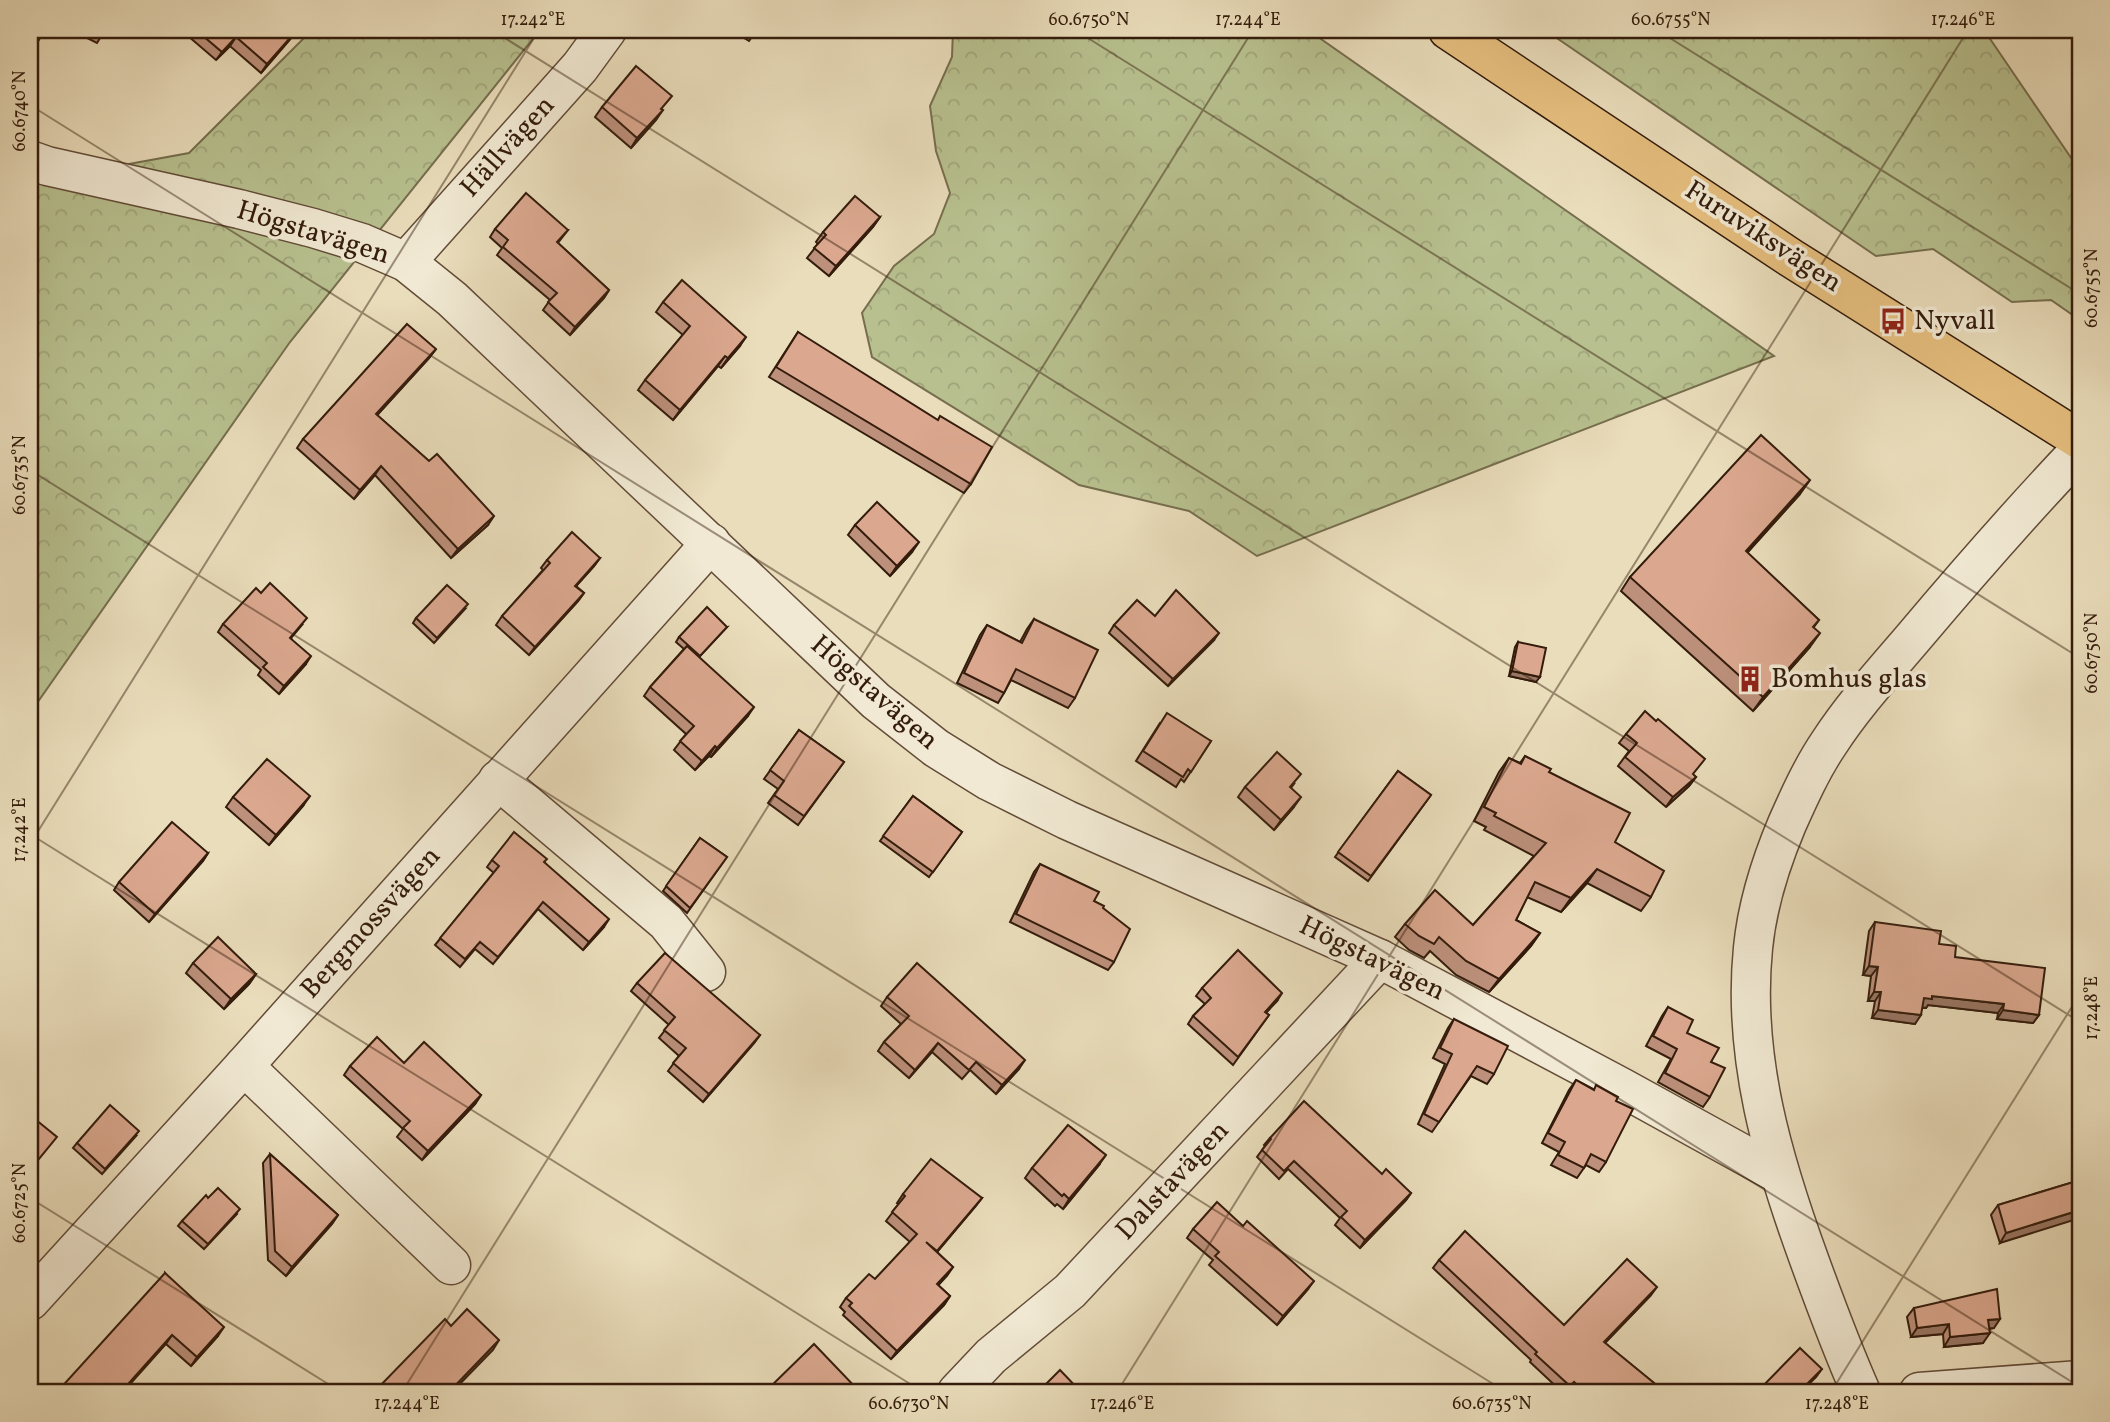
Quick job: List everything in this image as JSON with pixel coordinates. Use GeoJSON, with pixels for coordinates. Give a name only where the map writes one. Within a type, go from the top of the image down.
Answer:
{"type":"FeatureCollection","features":[{"type":"Feature","properties":{"kind":"main road","name":"Furuviksvägen"},"geometry":{"type":"LineString","coordinates":[[1448,30],[1791,258],[2080,440]]}},
{"type":"Feature","properties":{"kind":"street","name":"Hällvägen"},"geometry":{"type":"LineString","coordinates":[[406,261],[580,67],[607,30]]}},
{"type":"Feature","properties":{"kind":"street","name":"Högstavägen"},"geometry":{"type":"LineString","coordinates":[[30,160],[313,228],[362,243],[406,261],[452,299],[876,701],[936,748],[989,781],[1067,820],[1380,959],[1779,1174]]}},
{"type":"Feature","properties":{"kind":"street"},"geometry":{"type":"LineString","coordinates":[[1861,1392],[1835,1332],[1779,1174],[1757,1079],[1751,1000],[1752,960],[1765,891],[1777,849],[1792,812],[1828,744],[1949,595],[2080,450]]}},
{"type":"Feature","properties":{"kind":"street","name":"Bergmossvägen"},"geometry":{"type":"LineString","coordinates":[[30,1301],[244,1066],[710,543]]}},
{"type":"Feature","properties":{"kind":"street"},"geometry":{"type":"LineString","coordinates":[[498,780],[666,922],[706,972]]}},
{"type":"Feature","properties":{"kind":"street","name":"Dalstavägen"},"geometry":{"type":"LineString","coordinates":[[957,1392],[991,1356],[1070,1291],[1380,959]]}},
{"type":"Feature","properties":{"kind":"street"},"geometry":{"type":"LineString","coordinates":[[244,1066],[451,1265]]}},
{"type":"Feature","properties":{"kind":"street"},"geometry":{"type":"LineString","coordinates":[[1919,1392],[2080,1380]]}},
{"type":"Feature","properties":{"kind":"green space"},"geometry":{"type":"Polygon","coordinates":[[[312,30],[540,30],[290,342],[30,713],[30,182],[189,153],[312,30]]]}},
{"type":"Feature","properties":{"kind":"green space"},"geometry":{"type":"Polygon","coordinates":[[[953,30],[1308,30],[1774,356],[1257,556],[1189,511],[1079,485],[872,357],[862,313],[894,266],[934,234],[950,193],[936,151],[930,106],[952,57],[953,30]]]}},
{"type":"Feature","properties":{"kind":"green space"},"geometry":{"type":"Polygon","coordinates":[[[1545,30],[1984,30],[2080,171],[2080,320],[2051,300],[2012,302],[1933,249],[1876,256],[1545,30]]]}},
{"type":"Feature","properties":{"kind":"building"},"geometry":{"type":"Polygon","coordinates":[[[196,30],[297,30],[267,64],[236,37],[222,52],[196,30]]]}},
{"type":"Feature","properties":{"kind":"building"},"geometry":{"type":"Polygon","coordinates":[[[30,33],[40,38],[30,56],[30,33]]]}},
{"type":"Feature","properties":{"kind":"building"},"geometry":{"type":"Polygon","coordinates":[[[636,66],[672,96],[637,138],[602,107],[636,66]]]}},
{"type":"Feature","properties":{"kind":"building"},"geometry":{"type":"Polygon","coordinates":[[[526,193],[568,230],[557,242],[609,290],[575,327],[548,302],[557,293],[503,247],[508,240],[495,229],[526,193]]]}},
{"type":"Feature","properties":{"kind":"building"},"geometry":{"type":"Polygon","coordinates":[[[855,196],[880,217],[836,266],[814,248],[826,235],[823,232],[855,196]]]}},
{"type":"Feature","properties":{"kind":"building"},"geometry":{"type":"Polygon","coordinates":[[[682,280],[746,337],[728,358],[725,356],[680,410],[645,380],[690,326],[663,302],[682,280]]]}},
{"type":"Feature","properties":{"kind":"building"},"geometry":{"type":"Polygon","coordinates":[[[407,324],[436,349],[376,414],[429,461],[437,454],[494,516],[458,549],[381,466],[360,490],[303,439],[407,324]]]}},
{"type":"Feature","properties":{"kind":"building"},"geometry":{"type":"Polygon","coordinates":[[[798,332],[938,420],[940,416],[992,447],[971,484],[776,367],[798,332]]]}},
{"type":"Feature","properties":{"kind":"building"},"geometry":{"type":"Polygon","coordinates":[[[1761,435],[1810,480],[1746,551],[1819,620],[1813,627],[1820,633],[1763,697],[1630,577],[1761,435]]]}},
{"type":"Feature","properties":{"kind":"building"},"geometry":{"type":"Polygon","coordinates":[[[877,502],[919,542],[897,566],[855,525],[877,502]]]}},
{"type":"Feature","properties":{"kind":"building"},"geometry":{"type":"Polygon","coordinates":[[[572,532],[600,558],[575,586],[584,593],[535,647],[502,616],[550,563],[547,560],[572,532]]]}},
{"type":"Feature","properties":{"kind":"building"},"geometry":{"type":"Polygon","coordinates":[[[270,583],[307,618],[290,638],[311,656],[284,686],[263,667],[267,663],[223,624],[256,588],[261,593],[270,583]]]}},
{"type":"Feature","properties":{"kind":"building"},"geometry":{"type":"Polygon","coordinates":[[[447,585],[468,604],[437,638],[416,618],[447,585]]]}},
{"type":"Feature","properties":{"kind":"building"},"geometry":{"type":"Polygon","coordinates":[[[1176,590],[1219,633],[1173,679],[1114,625],[1137,600],[1155,616],[1176,590]]]}},
{"type":"Feature","properties":{"kind":"building"},"geometry":{"type":"Polygon","coordinates":[[[707,607],[727,627],[700,656],[679,637],[707,607]]]}},
{"type":"Feature","properties":{"kind":"building"},"geometry":{"type":"Polygon","coordinates":[[[1034,619],[1098,650],[1075,698],[1016,669],[1004,693],[964,673],[987,625],[1022,643],[1034,619]]]}},
{"type":"Feature","properties":{"kind":"building"},"geometry":{"type":"Polygon","coordinates":[[[1518,642],[1546,648],[1540,677],[1512,671],[1518,642]]]}},
{"type":"Feature","properties":{"kind":"building"},"geometry":{"type":"Polygon","coordinates":[[[687,646],[754,707],[702,761],[680,741],[694,726],[650,687],[687,646]]]}},
{"type":"Feature","properties":{"kind":"building"},"geometry":{"type":"Polygon","coordinates":[[[1645,711],[1705,759],[1693,774],[1696,777],[1673,797],[1625,757],[1637,743],[1626,734],[1645,711]]]}},
{"type":"Feature","properties":{"kind":"building"},"geometry":{"type":"Polygon","coordinates":[[[1167,713],[1211,741],[1191,772],[1188,769],[1183,777],[1143,751],[1167,713]]]}},
{"type":"Feature","properties":{"kind":"building"},"geometry":{"type":"Polygon","coordinates":[[[799,730],[844,762],[804,816],[774,795],[784,781],[770,770],[799,730]]]}},
{"type":"Feature","properties":{"kind":"building"},"geometry":{"type":"Polygon","coordinates":[[[1277,752],[1301,774],[1290,787],[1301,797],[1281,820],[1245,787],[1277,752]]]}},
{"type":"Feature","properties":{"kind":"building"},"geometry":{"type":"Polygon","coordinates":[[[1525,756],[1551,769],[1549,772],[1630,813],[1615,842],[1664,871],[1651,897],[1597,869],[1571,898],[1535,882],[1516,920],[1540,933],[1499,979],[1466,961],[1439,937],[1434,944],[1405,924],[1435,890],[1473,925],[1546,843],[1494,816],[1496,813],[1484,807],[1509,758],[1521,764],[1525,756]]]}},
{"type":"Feature","properties":{"kind":"building"},"geometry":{"type":"Polygon","coordinates":[[[267,759],[310,796],[276,835],[233,797],[267,759]]]}},
{"type":"Feature","properties":{"kind":"building"},"geometry":{"type":"Polygon","coordinates":[[[1398,771],[1431,795],[1371,876],[1338,852],[1398,771]]]}},
{"type":"Feature","properties":{"kind":"building"},"geometry":{"type":"Polygon","coordinates":[[[913,796],[962,832],[933,872],[883,836],[913,796]]]}},
{"type":"Feature","properties":{"kind":"building"},"geometry":{"type":"Polygon","coordinates":[[[172,822],[208,853],[155,914],[119,882],[172,822]]]}},
{"type":"Feature","properties":{"kind":"building"},"geometry":{"type":"Polygon","coordinates":[[[514,832],[547,859],[544,862],[609,919],[589,942],[543,902],[498,957],[480,942],[465,959],[440,938],[499,866],[492,860],[514,832]]]}},
{"type":"Feature","properties":{"kind":"building"},"geometry":{"type":"Polygon","coordinates":[[[700,838],[727,857],[690,908],[666,886],[700,838]]]}},
{"type":"Feature","properties":{"kind":"building"},"geometry":{"type":"Polygon","coordinates":[[[1040,864],[1099,892],[1094,901],[1104,906],[1103,908],[1130,929],[1114,962],[1016,914],[1040,864]]]}},
{"type":"Feature","properties":{"kind":"building"},"geometry":{"type":"Polygon","coordinates":[[[1875,922],[1941,931],[1939,944],[1956,946],[1955,957],[2045,968],[2039,1015],[2003,1010],[2004,1004],[1932,996],[1932,999],[1924,998],[1921,1015],[1878,1010],[1881,992],[1874,992],[1878,967],[1869,966],[1875,922]]]}},
{"type":"Feature","properties":{"kind":"building"},"geometry":{"type":"Polygon","coordinates":[[[218,937],[256,974],[231,999],[193,963],[218,937]]]}},
{"type":"Feature","properties":{"kind":"building"},"geometry":{"type":"Polygon","coordinates":[[[1238,950],[1282,993],[1265,1012],[1269,1015],[1238,1057],[1193,1016],[1211,998],[1202,988],[1238,950]]]}},
{"type":"Feature","properties":{"kind":"building"},"geometry":{"type":"Polygon","coordinates":[[[665,953],[760,1035],[709,1094],[673,1063],[686,1048],[664,1030],[675,1017],[637,983],[665,953]]]}},
{"type":"Feature","properties":{"kind":"building"},"geometry":{"type":"Polygon","coordinates":[[[917,963],[1025,1060],[1002,1085],[976,1062],[969,1070],[938,1043],[915,1070],[884,1042],[909,1016],[887,997],[917,963]]]}},
{"type":"Feature","properties":{"kind":"building"},"geometry":{"type":"Polygon","coordinates":[[[1668,1007],[1693,1020],[1687,1033],[1719,1048],[1711,1062],[1725,1068],[1710,1097],[1665,1073],[1677,1049],[1653,1036],[1668,1007]]]}},
{"type":"Feature","properties":{"kind":"building"},"geometry":{"type":"Polygon","coordinates":[[[1454,1019],[1508,1046],[1494,1074],[1477,1066],[1439,1122],[1424,1114],[1452,1054],[1440,1048],[1454,1019]]]}},
{"type":"Feature","properties":{"kind":"building"},"geometry":{"type":"Polygon","coordinates":[[[377,1037],[404,1063],[424,1042],[481,1095],[428,1151],[403,1128],[410,1121],[350,1066],[377,1037]]]}},
{"type":"Feature","properties":{"kind":"building"},"geometry":{"type":"Polygon","coordinates":[[[1576,1080],[1594,1090],[1596,1085],[1618,1097],[1616,1101],[1633,1109],[1606,1162],[1591,1154],[1584,1168],[1558,1155],[1565,1142],[1548,1133],[1576,1080]]]}},
{"type":"Feature","properties":{"kind":"building"},"geometry":{"type":"Polygon","coordinates":[[[1304,1101],[1382,1174],[1386,1169],[1411,1193],[1365,1240],[1341,1217],[1347,1211],[1294,1161],[1284,1171],[1262,1150],[1304,1101]]]}},
{"type":"Feature","properties":{"kind":"building"},"geometry":{"type":"Polygon","coordinates":[[[110,1105],[139,1131],[105,1169],[77,1143],[110,1105]]]}},
{"type":"Feature","properties":{"kind":"building"},"geometry":{"type":"Polygon","coordinates":[[[30,1115],[57,1137],[30,1170],[30,1115]]]}},
{"type":"Feature","properties":{"kind":"building"},"geometry":{"type":"Polygon","coordinates":[[[1068,1125],[1106,1155],[1069,1199],[1064,1194],[1062,1196],[1032,1168],[1068,1125]]]}},
{"type":"Feature","properties":{"kind":"building"},"geometry":{"type":"Polygon","coordinates":[[[270,1154],[338,1215],[292,1267],[275,1251],[270,1154]]]}},
{"type":"Feature","properties":{"kind":"building"},"geometry":{"type":"Polygon","coordinates":[[[931,1159],[982,1198],[937,1251],[926,1242],[953,1267],[937,1284],[950,1296],[897,1351],[849,1306],[852,1303],[846,1298],[869,1274],[875,1279],[917,1234],[892,1212],[931,1159]]]}},
{"type":"Feature","properties":{"kind":"building"},"geometry":{"type":"Polygon","coordinates":[[[2080,1180],[2080,1210],[2006,1233],[1998,1205],[2080,1180]]]}},
{"type":"Feature","properties":{"kind":"building"},"geometry":{"type":"Polygon","coordinates":[[[218,1188],[240,1209],[208,1244],[182,1221],[206,1195],[208,1198],[218,1188]]]}},
{"type":"Feature","properties":{"kind":"building"},"geometry":{"type":"Polygon","coordinates":[[[1217,1202],[1243,1226],[1247,1221],[1314,1281],[1283,1316],[1215,1256],[1219,1252],[1193,1229],[1217,1202]]]}},
{"type":"Feature","properties":{"kind":"building"},"geometry":{"type":"Polygon","coordinates":[[[1465,1231],[1564,1325],[1627,1259],[1657,1287],[1604,1342],[1665,1392],[1585,1392],[1574,1382],[1570,1386],[1439,1260],[1465,1231]]]}},
{"type":"Feature","properties":{"kind":"building"},"geometry":{"type":"Polygon","coordinates":[[[165,1273],[224,1327],[197,1357],[172,1335],[121,1392],[57,1392],[165,1273]]]}},
{"type":"Feature","properties":{"kind":"building"},"geometry":{"type":"Polygon","coordinates":[[[1997,1289],[2000,1319],[1988,1320],[1990,1333],[1950,1337],[1949,1324],[1917,1328],[1914,1308],[1997,1289]]]}},
{"type":"Feature","properties":{"kind":"building"},"geometry":{"type":"Polygon","coordinates":[[[467,1309],[499,1340],[449,1392],[375,1391],[445,1319],[451,1326],[467,1309]]]}},
{"type":"Feature","properties":{"kind":"building"},"geometry":{"type":"Polygon","coordinates":[[[814,1344],[858,1392],[765,1392],[814,1344]]]}},
{"type":"Feature","properties":{"kind":"building"},"geometry":{"type":"Polygon","coordinates":[[[1800,1348],[1822,1369],[1803,1388],[1807,1392],[1757,1392],[1800,1348]]]}},
{"type":"Feature","properties":{"kind":"building"},"geometry":{"type":"Polygon","coordinates":[[[1060,1370],[1081,1392],[1040,1390],[1060,1370]]]}},
{"type":"Feature","properties":{"kind":"place","name":"Nyvall"},"geometry":{"type":"Point","coordinates":[1893,321]}},
{"type":"Feature","properties":{"kind":"place","name":"Bomhus glas"},"geometry":{"type":"Point","coordinates":[1750,679]}}]}
